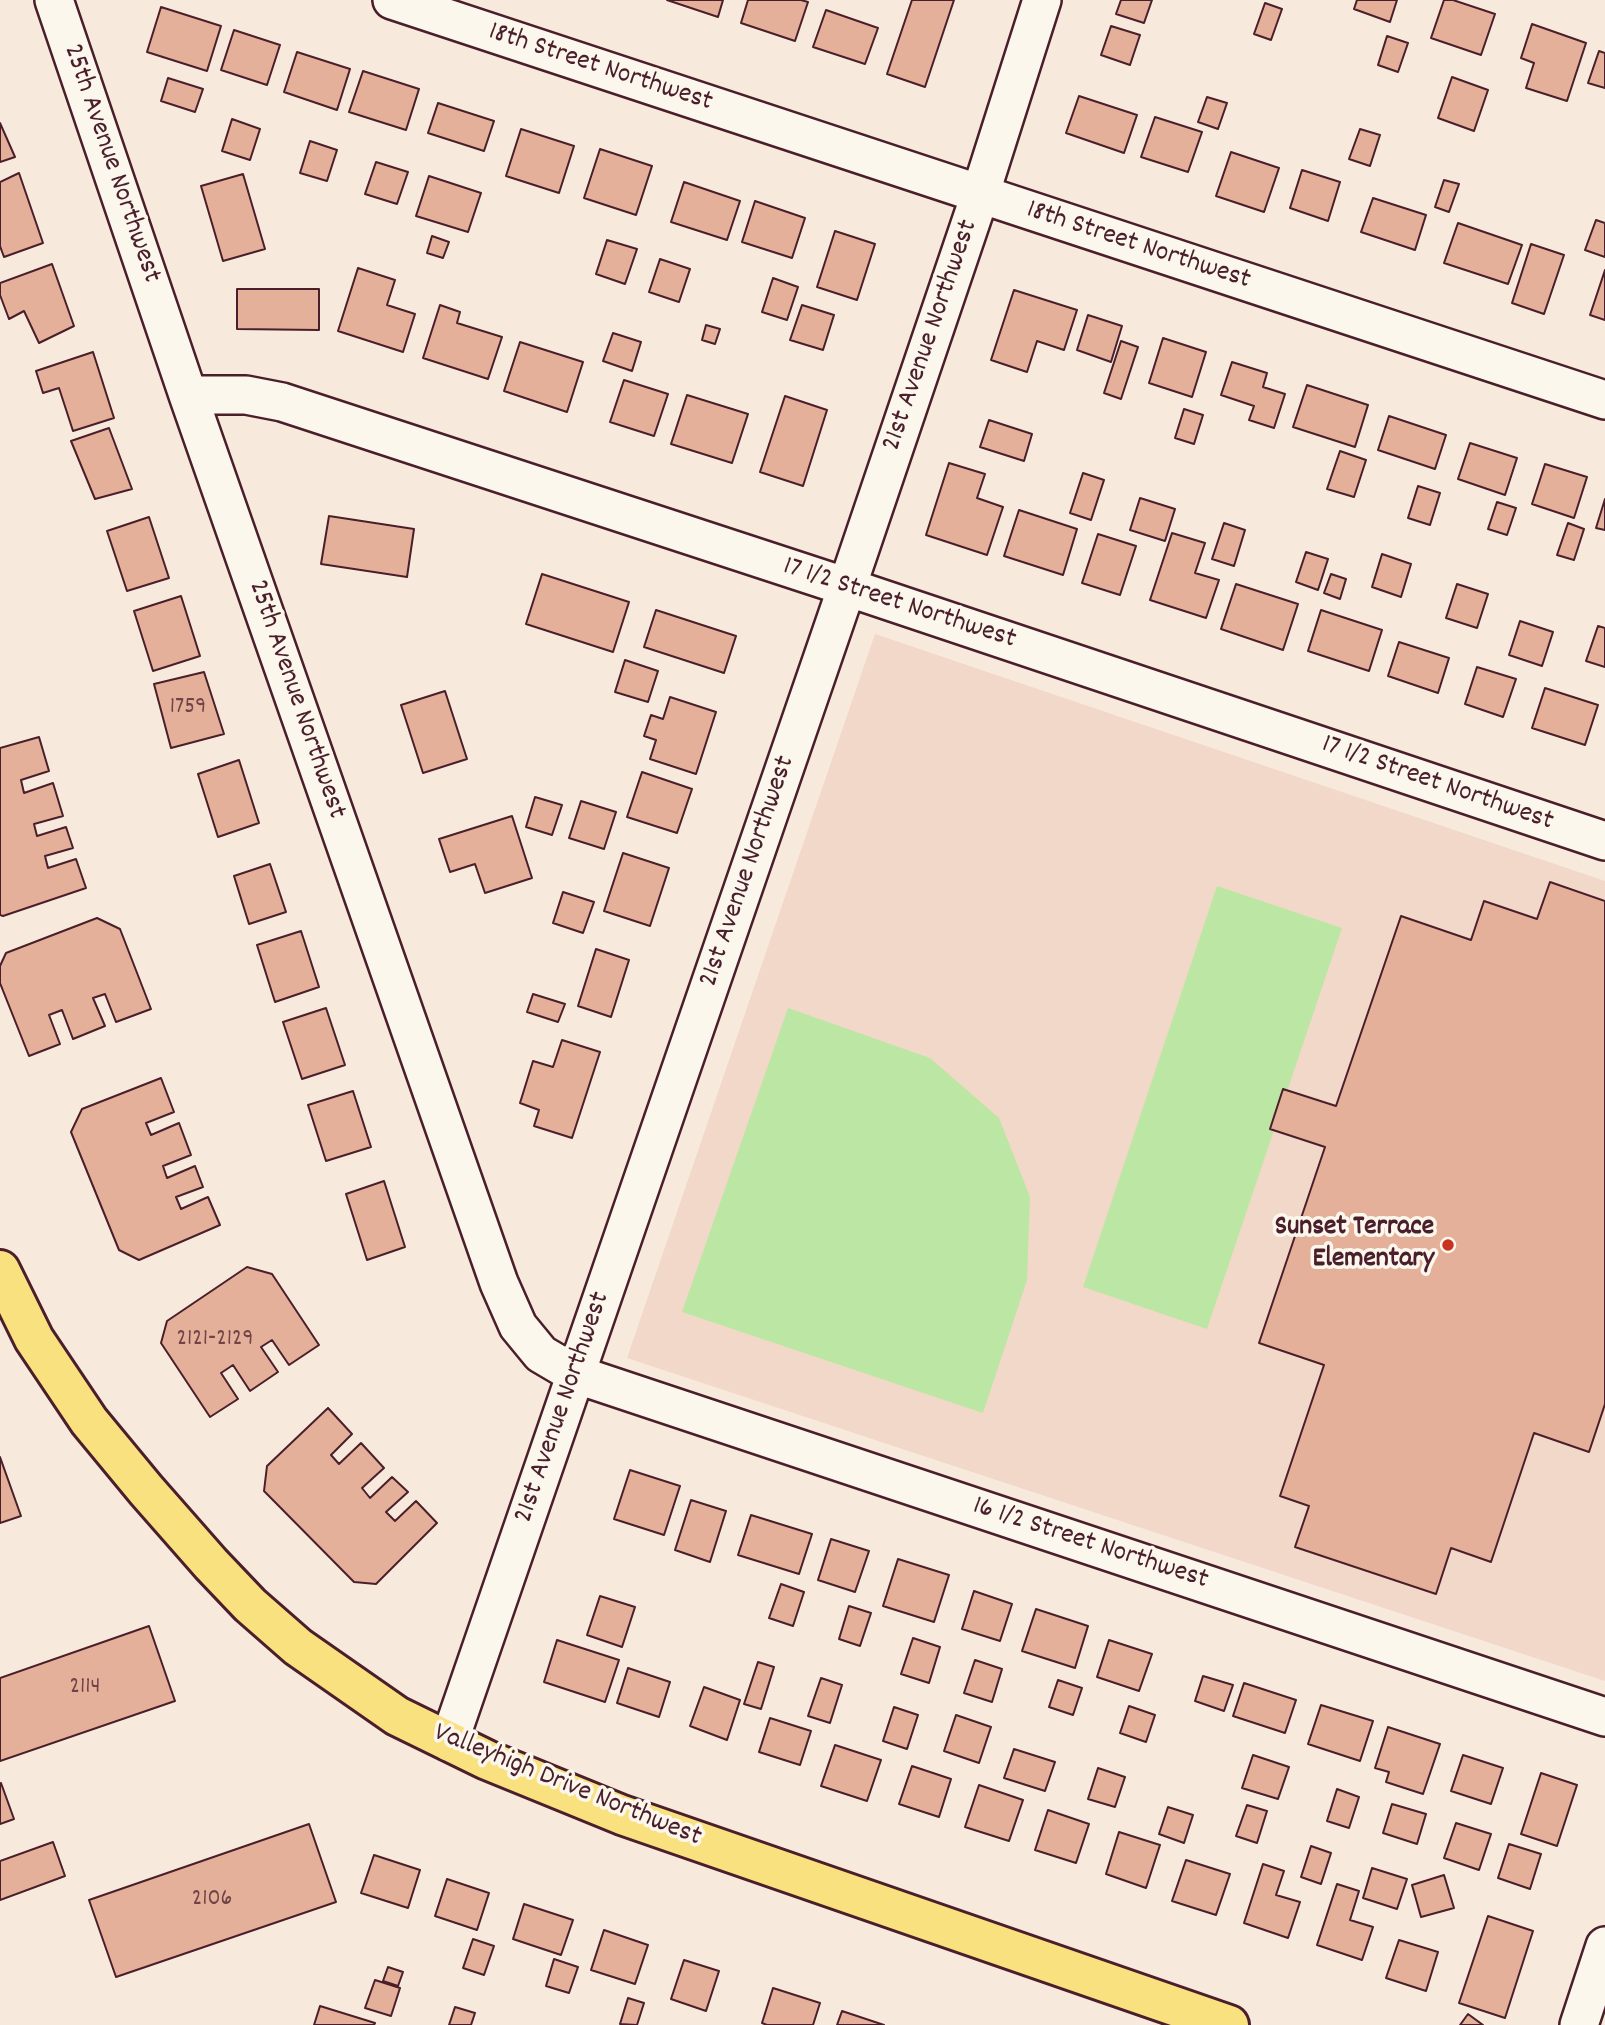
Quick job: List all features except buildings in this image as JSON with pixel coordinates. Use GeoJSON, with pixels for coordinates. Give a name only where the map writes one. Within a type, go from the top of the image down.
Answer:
{"type":"FeatureCollection","features":[{"type":"Feature","properties":{"kind":"main road","name":"Valleyhigh Drive Northwest"},"geometry":{"type":"LineString","coordinates":[[0,1270],[34,1339],[89,1420],[211,1564],[250,1605],[298,1647],[397,1716],[539,1782],[622,1815],[1229,2025]]}},
{"type":"Feature","properties":{"kind":"street","name":"25th Avenue Northwest"},"geometry":{"type":"LineString","coordinates":[[54,0],[188,395],[499,1283],[518,1326],[540,1353],[575,1374]]}},
{"type":"Feature","properties":{"kind":"street","name":"18th Street Northwest"},"geometry":{"type":"LineString","coordinates":[[392,0],[1605,400]]}},
{"type":"Feature","properties":{"kind":"street","name":"21st Avenue Northwest"},"geometry":{"type":"LineString","coordinates":[[449,1742],[847,587],[980,195],[1042,0]]}},
{"type":"Feature","properties":{"kind":"street","name":"17 1/2 Street Northwest"},"geometry":{"type":"LineString","coordinates":[[188,395],[246,395],[282,402],[847,587],[1605,841]]}},
{"type":"Feature","properties":{"kind":"street","name":"16 1/2 Street Northwest"},"geometry":{"type":"LineString","coordinates":[[575,1374],[1605,1717]]}},
{"type":"Feature","properties":{"kind":"street"},"geometry":{"type":"LineString","coordinates":[[1579,2025],[1605,1946]]}},
{"type":"Feature","properties":{"kind":"shaded area"},"geometry":{"type":"Polygon","coordinates":[[[875,634],[1605,881],[1605,1681],[627,1358],[875,634]]]}},
{"type":"Feature","properties":{"kind":"green space"},"geometry":{"type":"Polygon","coordinates":[[[1217,886],[1342,928],[1207,1329],[1083,1287],[1217,886]]]}},
{"type":"Feature","properties":{"kind":"green space"},"geometry":{"type":"Polygon","coordinates":[[[788,1008],[930,1058],[999,1118],[1030,1197],[1027,1280],[983,1413],[682,1312],[788,1008]]]}},
{"type":"Feature","properties":{"kind":"place","name":"Sunset Terrace Elementary"},"geometry":{"type":"Point","coordinates":[1448,1245]}}]}
